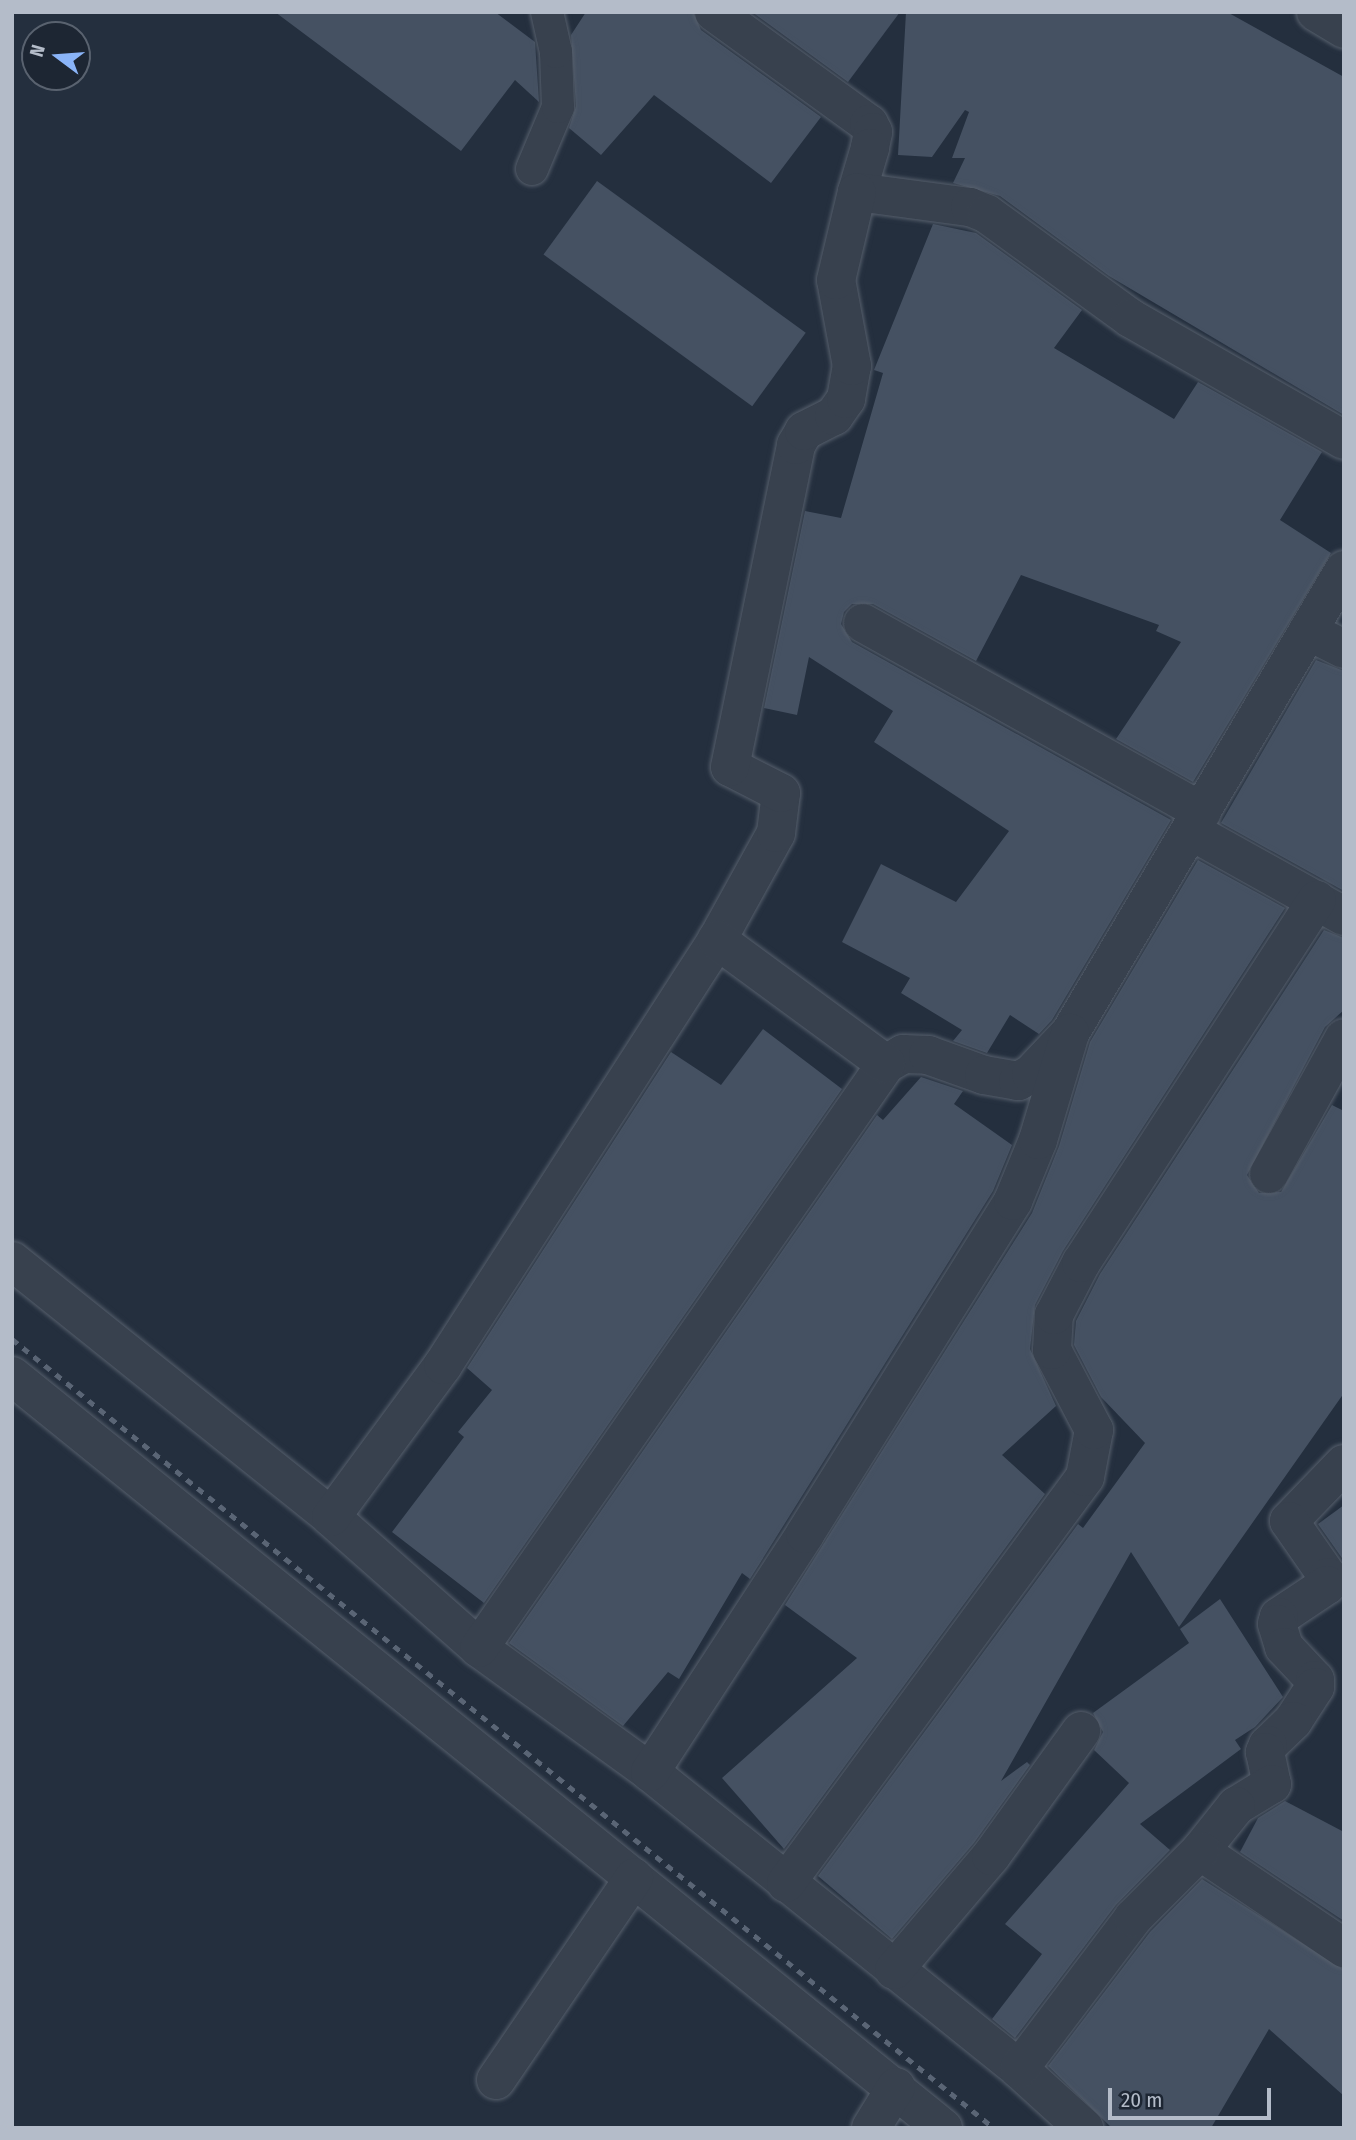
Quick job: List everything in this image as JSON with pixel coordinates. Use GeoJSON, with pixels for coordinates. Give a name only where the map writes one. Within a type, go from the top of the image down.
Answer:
{"type":"FeatureCollection","features":[{"type":"Feature","properties":{"kind":"street"},"geometry":{"type":"LineString","coordinates":[[331,1517],[443,1365],[717,940],[776,832],[781,793],[730,767],[796,445],[804,431],[834,416],[846,400],[852,366],[836,280],[873,132],[869,124],[714,12]]}},
{"type":"Feature","properties":{"kind":"street"},"geometry":{"type":"LineString","coordinates":[[1316,12],[1344,29]]}},
{"type":"Feature","properties":{"kind":"street"},"geometry":{"type":"LineString","coordinates":[[857,192],[970,207],[986,214],[1130,318],[1344,440]]}},
{"type":"Feature","properties":{"kind":"street"},"geometry":{"type":"LineString","coordinates":[[478,1648],[886,1064],[902,1054],[928,1055],[984,1075],[1018,1082],[1031,1074],[1070,1033],[1344,570]]}},
{"type":"Feature","properties":{"kind":"street"},"geometry":{"type":"LineString","coordinates":[[786,1883],[1084,1477],[1094,1430],[1052,1350],[1054,1315],[1081,1263],[1330,908],[1196,822],[863,623]]}},
{"type":"Feature","properties":{"kind":"street"},"geometry":{"type":"LineString","coordinates":[[1308,631],[1344,649]]}},
{"type":"Feature","properties":{"kind":"street"},"geometry":{"type":"LineString","coordinates":[[717,940],[886,1064]]}},
{"type":"Feature","properties":{"kind":"street"},"geometry":{"type":"LineString","coordinates":[[650,1772],[805,1534],[1013,1201],[1038,1140],[1070,1033]]}},
{"type":"Feature","properties":{"kind":"street"},"geometry":{"type":"LineString","coordinates":[[1269,1174],[1344,1038]]}},
{"type":"Feature","properties":{"kind":"street"},"geometry":{"type":"LineString","coordinates":[[12,1261],[331,1517],[478,1648],[650,1772],[1019,2069],[1084,2128]]}},
{"type":"Feature","properties":{"kind":"street"},"geometry":{"type":"LineString","coordinates":[[12,1376],[896,2087],[943,2128]]}},
{"type":"Feature","properties":{"kind":"street"},"geometry":{"type":"LineString","coordinates":[[1019,2069],[1133,1918],[1200,1851],[1236,1806],[1272,1784],[1265,1752],[1268,1745],[1293,1721],[1315,1687],[1315,1679],[1284,1647],[1277,1624],[1279,1617],[1327,1585],[1328,1577],[1289,1521],[1344,1464]]}},
{"type":"Feature","properties":{"kind":"street"},"geometry":{"type":"LineString","coordinates":[[894,1970],[991,1856],[1081,1731]]}},
{"type":"Feature","properties":{"kind":"street"},"geometry":{"type":"LineString","coordinates":[[1200,1851],[1344,1948]]}},
{"type":"Feature","properties":{"kind":"street"},"geometry":{"type":"LineString","coordinates":[[496,2080],[634,1878]]}},
{"type":"Feature","properties":{"kind":"street"},"geometry":{"type":"LineString","coordinates":[[871,2128],[896,2087]]}},
{"type":"Feature","properties":{"kind":"lane"},"geometry":{"type":"LineString","coordinates":[[532,169],[558,107],[556,52],[547,12]]}},
{"type":"Feature","properties":{"kind":"building"},"geometry":{"type":"Polygon","coordinates":[[[275,12],[495,12],[535,42],[539,102],[515,80],[461,151],[275,12]]]}},
{"type":"Feature","properties":{"kind":"building"},"geometry":{"type":"Polygon","coordinates":[[[586,12],[693,12],[701,30],[821,117],[771,183],[654,95],[601,155],[569,128],[576,106],[571,35],[586,12]]]}},
{"type":"Feature","properties":{"kind":"building"},"geometry":{"type":"Polygon","coordinates":[[[752,12],[900,12],[848,82],[752,12]]]}},
{"type":"Feature","properties":{"kind":"building"},"geometry":{"type":"Polygon","coordinates":[[[906,12],[1227,12],[1344,77],[1344,415],[1109,276],[1000,196],[953,183],[965,158],[952,158],[969,112],[965,110],[932,157],[898,155],[906,12]]]}},
{"type":"Feature","properties":{"kind":"building"},"geometry":{"type":"Polygon","coordinates":[[[597,181],[806,333],[752,406],[544,255],[597,181]]]}},
{"type":"Feature","properties":{"kind":"building"},"geometry":{"type":"Polygon","coordinates":[[[933,224],[976,233],[1082,310],[1054,348],[1174,419],[1198,382],[1322,452],[1280,520],[1331,553],[1193,782],[1116,739],[1181,642],[1156,631],[1159,625],[1021,575],[976,661],[873,604],[852,604],[844,612],[841,624],[852,642],[1171,820],[1052,1020],[1039,1034],[1010,1015],[987,1053],[953,1041],[962,1030],[901,993],[910,978],[842,942],[881,864],[956,902],[1009,831],[874,742],[893,711],[809,657],[797,715],[764,708],[805,511],[841,518],[883,373],[874,370],[933,224]]]}},
{"type":"Feature","properties":{"kind":"building"},"geometry":{"type":"Polygon","coordinates":[[[1316,660],[1344,671],[1344,891],[1221,823],[1316,660]]]}},
{"type":"Feature","properties":{"kind":"building"},"geometry":{"type":"Polygon","coordinates":[[[1198,860],[1285,908],[1063,1251],[1035,1305],[1030,1349],[1056,1406],[1002,1455],[1045,1494],[784,1849],[722,1778],[857,1658],[785,1605],[1032,1213],[1059,1146],[1090,1042],[1198,860]]]}},
{"type":"Feature","properties":{"kind":"building"},"geometry":{"type":"Polygon","coordinates":[[[1324,930],[1344,938],[1344,1010],[1325,1027],[1247,1175],[1259,1193],[1281,1192],[1332,1105],[1344,1111],[1344,1393],[1179,1627],[1131,1552],[1001,1781],[1027,1762],[1030,1765],[974,1843],[892,1939],[818,1876],[1078,1524],[1083,1528],[1145,1443],[1101,1397],[1074,1345],[1076,1321],[1100,1274],[1324,930]]]}},
{"type":"Feature","properties":{"kind":"building"},"geometry":{"type":"Polygon","coordinates":[[[763,1029],[842,1089],[484,1603],[392,1532],[464,1437],[458,1432],[492,1390],[467,1368],[671,1052],[721,1085],[763,1029]]]}},
{"type":"Feature","properties":{"kind":"building"},"geometry":{"type":"Polygon","coordinates":[[[921,1077],[963,1091],[954,1104],[1012,1145],[993,1191],[750,1579],[742,1573],[679,1679],[668,1672],[623,1726],[509,1643],[877,1115],[883,1120],[921,1077]]]}},
{"type":"Feature","properties":{"kind":"building"},"geometry":{"type":"Polygon","coordinates":[[[1344,1505],[1344,1561],[1318,1524],[1344,1505]]]}},
{"type":"Feature","properties":{"kind":"building"},"geometry":{"type":"Polygon","coordinates":[[[1220,1599],[1283,1697],[1255,1727],[1235,1740],[1241,1749],[1140,1824],[1170,1850],[1116,1905],[1015,2038],[992,2019],[1042,1954],[1005,1924],[1129,1783],[1094,1750],[1103,1732],[1093,1713],[1189,1643],[1180,1629],[1220,1599]]]}},
{"type":"Feature","properties":{"kind":"building"},"geometry":{"type":"Polygon","coordinates":[[[1285,1801],[1344,1832],[1344,1921],[1240,1852],[1258,1818],[1285,1801]]]}},
{"type":"Feature","properties":{"kind":"building"},"geometry":{"type":"Polygon","coordinates":[[[1202,1879],[1344,1970],[1344,2096],[1269,2029],[1211,2128],[1112,2128],[1048,2066],[1150,1932],[1202,1879]]]}},
{"type":"Feature","properties":{"kind":"railway"},"geometry":{"type":"LineString","coordinates":[[12,1339],[994,2128]]}}]}
